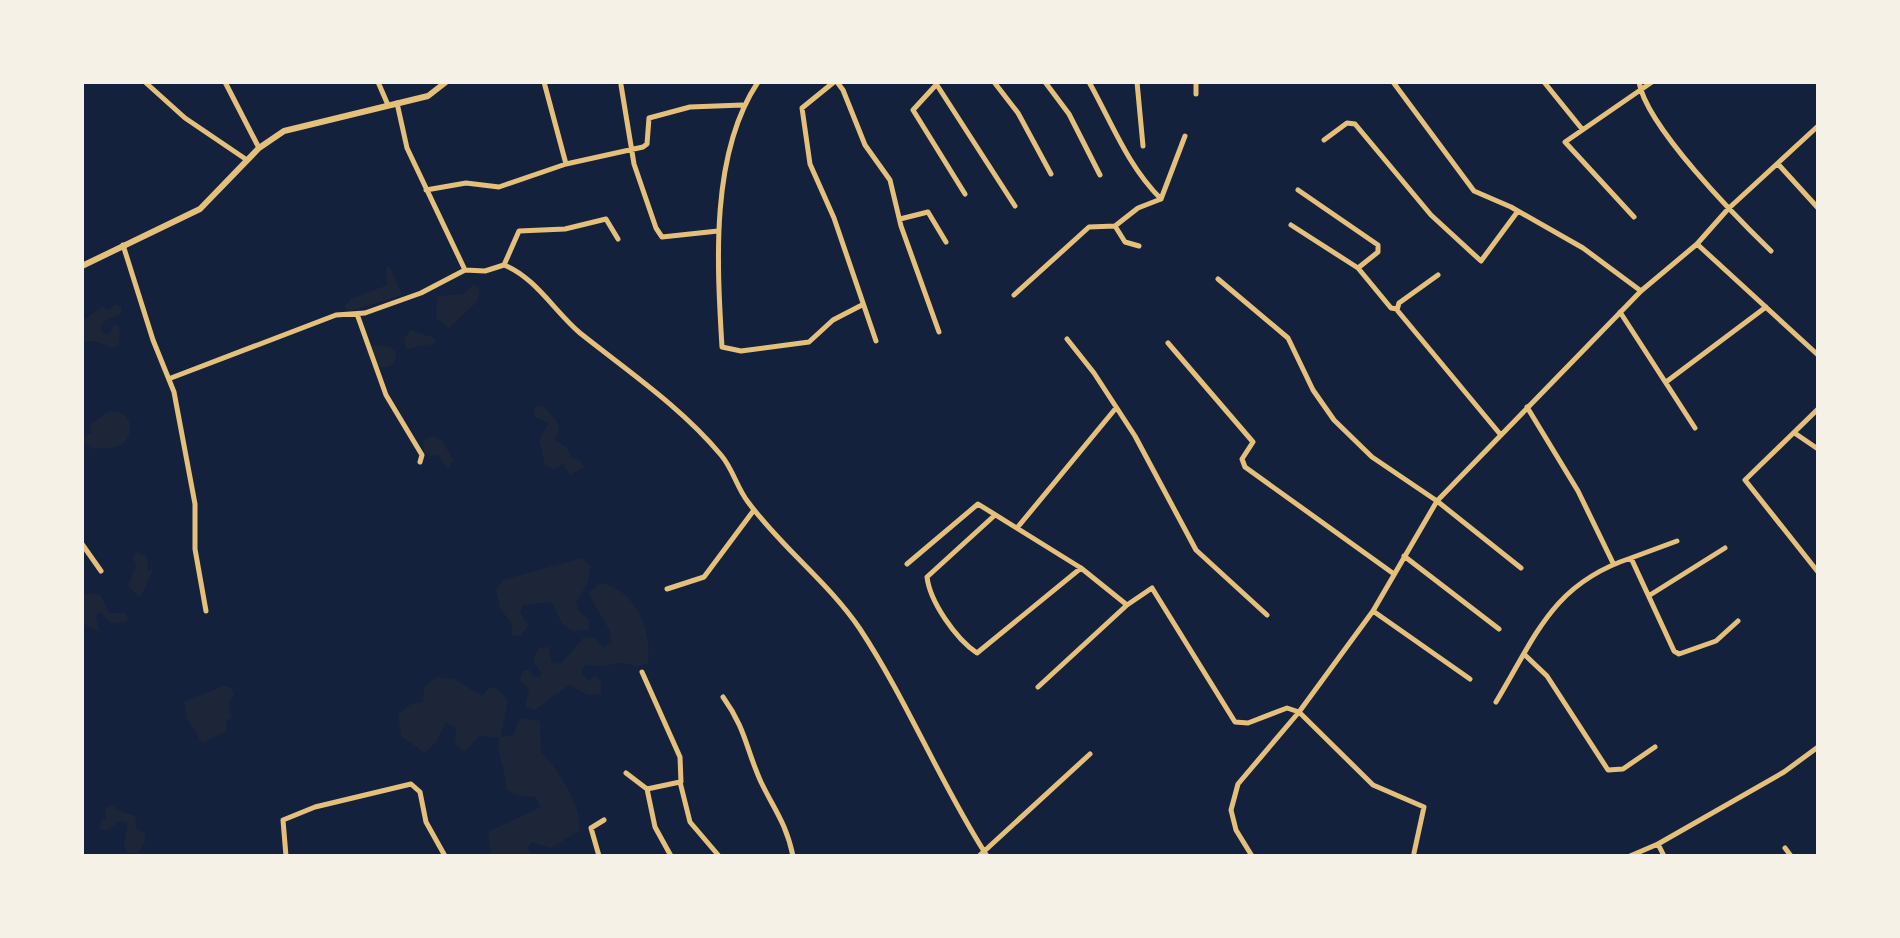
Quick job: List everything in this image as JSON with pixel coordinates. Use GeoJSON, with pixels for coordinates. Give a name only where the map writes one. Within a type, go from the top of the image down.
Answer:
{"type":"FeatureCollection","features":[{"type":"Feature","properties":{"kind":"street"},"geometry":{"type":"LineString","coordinates":[[145,82],[185,118],[247,160]]}},
{"type":"Feature","properties":{"kind":"street"},"geometry":{"type":"LineString","coordinates":[[225,82],[259,148]]}},
{"type":"Feature","properties":{"kind":"street"},"geometry":{"type":"LineString","coordinates":[[378,82],[388,105]]}},
{"type":"Feature","properties":{"kind":"street"},"geometry":{"type":"LineString","coordinates":[[82,266],[200,209],[259,148],[284,131],[428,96],[446,82]]}},
{"type":"Feature","properties":{"kind":"street"},"geometry":{"type":"LineString","coordinates":[[544,82],[566,164]]}},
{"type":"Feature","properties":{"kind":"street"},"geometry":{"type":"LineString","coordinates":[[758,82],[742,105],[730,146],[718,231],[721,346],[725,351],[809,342],[833,320],[862,305]]}},
{"type":"Feature","properties":{"kind":"street"},"geometry":{"type":"LineString","coordinates":[[876,341],[834,218],[810,164],[801,114],[803,107],[836,82],[843,90],[865,145],[890,180],[900,219],[939,332]]}},
{"type":"Feature","properties":{"kind":"street"},"geometry":{"type":"LineString","coordinates":[[994,82],[1018,113],[1051,174]]}},
{"type":"Feature","properties":{"kind":"street"},"geometry":{"type":"LineString","coordinates":[[1045,82],[1069,114],[1100,175]]}},
{"type":"Feature","properties":{"kind":"street"},"geometry":{"type":"LineString","coordinates":[[1089,82],[1125,153],[1142,180],[1161,199]]}},
{"type":"Feature","properties":{"kind":"street"},"geometry":{"type":"LineString","coordinates":[[1137,82],[1143,146]]}},
{"type":"Feature","properties":{"kind":"street"},"geometry":{"type":"LineString","coordinates":[[1196,82],[1196,94]]}},
{"type":"Feature","properties":{"kind":"street"},"geometry":{"type":"LineString","coordinates":[[1393,82],[1461,178],[1485,199],[1518,211],[1583,248],[1641,291]]}},
{"type":"Feature","properties":{"kind":"street"},"geometry":{"type":"LineString","coordinates":[[1544,82],[1582,129]]}},
{"type":"Feature","properties":{"kind":"street"},"geometry":{"type":"LineString","coordinates":[[1639,82],[1640,90],[1669,136],[1728,209],[1771,251]]}},
{"type":"Feature","properties":{"kind":"street"},"geometry":{"type":"LineString","coordinates":[[1634,217],[1565,146],[1565,141],[1652,82]]}},
{"type":"Feature","properties":{"kind":"street"},"geometry":{"type":"LineString","coordinates":[[623,83],[636,172],[662,237],[718,231]]}},
{"type":"Feature","properties":{"kind":"street"},"geometry":{"type":"LineString","coordinates":[[965,194],[913,110],[935,84],[1015,206]]}},
{"type":"Feature","properties":{"kind":"street"},"geometry":{"type":"LineString","coordinates":[[397,102],[407,148],[465,270]]}},
{"type":"Feature","properties":{"kind":"street"},"geometry":{"type":"LineString","coordinates":[[426,190],[466,183],[499,187],[566,164],[634,150],[647,144],[649,118],[690,107],[742,105]]}},
{"type":"Feature","properties":{"kind":"street"},"geometry":{"type":"LineString","coordinates":[[1324,140],[1347,123],[1355,124],[1431,215],[1481,261],[1518,211]]}},
{"type":"Feature","properties":{"kind":"street"},"geometry":{"type":"LineString","coordinates":[[1252,856],[1236,830],[1231,810],[1234,792],[1299,712],[1373,611],[1437,501],[1641,291],[1697,244],[1728,209],[1818,126]]}},
{"type":"Feature","properties":{"kind":"street"},"geometry":{"type":"LineString","coordinates":[[1014,295],[1089,227],[1115,226],[1138,208],[1161,199],[1185,136]]}},
{"type":"Feature","properties":{"kind":"street"},"geometry":{"type":"LineString","coordinates":[[1778,164],[1818,208]]}},
{"type":"Feature","properties":{"kind":"street"},"geometry":{"type":"LineString","coordinates":[[1298,190],[1378,245],[1378,252],[1358,268]]}},
{"type":"Feature","properties":{"kind":"street"},"geometry":{"type":"LineString","coordinates":[[900,219],[928,212],[946,242]]}},
{"type":"Feature","properties":{"kind":"street"},"geometry":{"type":"LineString","coordinates":[[171,378],[336,315],[357,314],[421,293],[465,270],[485,271],[504,265],[519,231],[565,229],[606,219],[618,239]]}},
{"type":"Feature","properties":{"kind":"street"},"geometry":{"type":"LineString","coordinates":[[1291,225],[1358,268],[1391,308],[1397,309],[1500,434]]}},
{"type":"Feature","properties":{"kind":"street"},"geometry":{"type":"LineString","coordinates":[[1115,226],[1125,242],[1139,246]]}},
{"type":"Feature","properties":{"kind":"street"},"geometry":{"type":"LineString","coordinates":[[1697,244],[1818,355]]}},
{"type":"Feature","properties":{"kind":"street"},"geometry":{"type":"LineString","coordinates":[[123,245],[153,340],[171,378],[193,488],[195,549],[206,611]]}},
{"type":"Feature","properties":{"kind":"street"},"geometry":{"type":"LineString","coordinates":[[504,265],[526,279],[568,323],[695,426],[724,458],[754,509],[820,578],[860,630],[921,732],[983,854],[1090,754]]}},
{"type":"Feature","properties":{"kind":"street"},"geometry":{"type":"LineString","coordinates":[[1397,309],[1399,303],[1438,275]]}},
{"type":"Feature","properties":{"kind":"street"},"geometry":{"type":"LineString","coordinates":[[1218,279],[1288,338],[1313,390],[1334,420],[1372,457],[1437,501],[1521,568]]}},
{"type":"Feature","properties":{"kind":"street"},"geometry":{"type":"LineString","coordinates":[[1666,382],[1766,307]]}},
{"type":"Feature","properties":{"kind":"street"},"geometry":{"type":"LineString","coordinates":[[1620,312],[1695,428]]}},
{"type":"Feature","properties":{"kind":"street"},"geometry":{"type":"LineString","coordinates":[[357,314],[386,395],[422,455],[420,462]]}},
{"type":"Feature","properties":{"kind":"street"},"geometry":{"type":"LineString","coordinates":[[1067,339],[1135,436],[1196,550],[1267,615]]}},
{"type":"Feature","properties":{"kind":"street"},"geometry":{"type":"LineString","coordinates":[[1168,343],[1253,442],[1242,459],[1245,467],[1394,574]]}},
{"type":"Feature","properties":{"kind":"street"},"geometry":{"type":"LineString","coordinates":[[1527,407],[1578,491],[1614,564]]}},
{"type":"Feature","properties":{"kind":"street"},"geometry":{"type":"LineString","coordinates":[[1017,528],[1116,408]]}},
{"type":"Feature","properties":{"kind":"street"},"geometry":{"type":"LineString","coordinates":[[1818,409],[1796,434],[1745,480],[1818,572]]}},
{"type":"Feature","properties":{"kind":"street"},"geometry":{"type":"LineString","coordinates":[[1796,434],[1818,449]]}},
{"type":"Feature","properties":{"kind":"street"},"geometry":{"type":"LineString","coordinates":[[907,564],[974,504],[1081,568],[1127,605]]}},
{"type":"Feature","properties":{"kind":"street"},"geometry":{"type":"LineString","coordinates":[[667,589],[704,577],[754,509]]}},
{"type":"Feature","properties":{"kind":"street"},"geometry":{"type":"LineString","coordinates":[[995,515],[927,577],[933,596],[962,640],[977,653],[1081,568]]}},
{"type":"Feature","properties":{"kind":"street"},"geometry":{"type":"LineString","coordinates":[[1496,702],[1535,634],[1562,596],[1614,564],[1677,541]]}},
{"type":"Feature","properties":{"kind":"street"},"geometry":{"type":"LineString","coordinates":[[82,544],[101,571]]}},
{"type":"Feature","properties":{"kind":"street"},"geometry":{"type":"LineString","coordinates":[[1650,595],[1725,548]]}},
{"type":"Feature","properties":{"kind":"street"},"geometry":{"type":"LineString","coordinates":[[1404,556],[1499,629]]}},
{"type":"Feature","properties":{"kind":"street"},"geometry":{"type":"LineString","coordinates":[[1631,558],[1674,651],[1679,654],[1716,641],[1738,621]]}},
{"type":"Feature","properties":{"kind":"street"},"geometry":{"type":"LineString","coordinates":[[1038,687],[1127,605],[1149,588],[1153,589],[1235,722],[1248,723],[1285,709],[1299,712],[1361,776],[1426,809],[1414,853]]}},
{"type":"Feature","properties":{"kind":"street"},"geometry":{"type":"LineString","coordinates":[[1373,611],[1470,679]]}},
{"type":"Feature","properties":{"kind":"street"},"geometry":{"type":"LineString","coordinates":[[1525,655],[1547,676],[1610,771],[1634,764],[1655,747]]}},
{"type":"Feature","properties":{"kind":"street"},"geometry":{"type":"LineString","coordinates":[[642,672],[680,757],[681,783],[690,822],[719,856]]}},
{"type":"Feature","properties":{"kind":"street"},"geometry":{"type":"LineString","coordinates":[[723,697],[741,721],[761,781],[786,824],[793,856]]}},
{"type":"Feature","properties":{"kind":"street"},"geometry":{"type":"LineString","coordinates":[[1630,856],[1658,844],[1784,772],[1818,747]]}},
{"type":"Feature","properties":{"kind":"street"},"geometry":{"type":"LineString","coordinates":[[626,773],[647,789],[655,827],[671,856]]}},
{"type":"Feature","properties":{"kind":"street"},"geometry":{"type":"LineString","coordinates":[[647,789],[681,783]]}},
{"type":"Feature","properties":{"kind":"street"},"geometry":{"type":"LineString","coordinates":[[286,856],[283,820],[315,807],[411,784],[420,792],[426,822],[445,856]]}},
{"type":"Feature","properties":{"kind":"street"},"geometry":{"type":"LineString","coordinates":[[599,856],[591,828],[604,820]]}},
{"type":"Feature","properties":{"kind":"street"},"geometry":{"type":"LineString","coordinates":[[1658,844],[1664,856]]}},
{"type":"Feature","properties":{"kind":"street"},"geometry":{"type":"LineString","coordinates":[[1785,848],[1791,856]]}},
{"type":"Feature","properties":{"kind":"shaded area"},"geometry":{"type":"Polygon","coordinates":[[[386,266],[390,267],[402,295],[350,311],[344,307],[351,299],[387,285],[386,266]]]}},
{"type":"Feature","properties":{"kind":"shaded area"},"geometry":{"type":"Polygon","coordinates":[[[474,284],[480,290],[477,302],[449,328],[436,318],[437,296],[463,294],[474,284]]]}},
{"type":"Feature","properties":{"kind":"shaded area"},"geometry":{"type":"Polygon","coordinates":[[[114,304],[122,307],[121,313],[102,323],[101,332],[108,335],[115,323],[120,329],[119,343],[114,348],[94,341],[82,342],[82,321],[102,307],[110,310],[114,304]]]}},
{"type":"Feature","properties":{"kind":"shaded area"},"geometry":{"type":"Polygon","coordinates":[[[411,330],[434,338],[436,343],[406,349],[404,338],[411,330]]]}},
{"type":"Feature","properties":{"kind":"shaded area"},"geometry":{"type":"Polygon","coordinates":[[[373,345],[390,347],[396,352],[395,362],[389,367],[380,367],[366,353],[373,345]]]}},
{"type":"Feature","properties":{"kind":"shaded area"},"geometry":{"type":"Polygon","coordinates":[[[543,405],[557,422],[559,432],[554,439],[584,467],[570,475],[563,464],[553,469],[545,465],[539,440],[549,423],[535,417],[534,407],[543,405]]]}},
{"type":"Feature","properties":{"kind":"shaded area"},"geometry":{"type":"Polygon","coordinates":[[[109,411],[126,416],[130,426],[128,438],[115,447],[92,449],[83,442],[83,436],[91,433],[90,425],[109,411]]]}},
{"type":"Feature","properties":{"kind":"shaded area"},"geometry":{"type":"Polygon","coordinates":[[[432,436],[441,440],[454,460],[447,469],[439,455],[431,456],[424,452],[423,441],[432,436]]]}},
{"type":"Feature","properties":{"kind":"shaded area"},"geometry":{"type":"Polygon","coordinates":[[[138,552],[147,557],[148,571],[153,570],[140,598],[128,586],[136,565],[132,557],[138,552]]]}},
{"type":"Feature","properties":{"kind":"shaded area"},"geometry":{"type":"Polygon","coordinates":[[[582,558],[591,566],[587,584],[576,602],[579,611],[590,621],[588,630],[572,631],[562,624],[552,602],[523,605],[520,613],[529,625],[520,636],[511,635],[512,624],[500,608],[496,589],[503,580],[582,558]]]}},
{"type":"Feature","properties":{"kind":"shaded area"},"geometry":{"type":"Polygon","coordinates":[[[601,583],[623,594],[639,613],[647,637],[648,663],[638,667],[625,663],[585,665],[581,674],[590,681],[594,675],[601,680],[601,694],[588,695],[569,685],[535,710],[525,706],[529,689],[520,681],[523,671],[530,670],[534,677],[540,677],[541,672],[533,661],[538,648],[549,647],[552,663],[561,664],[583,638],[593,637],[603,647],[612,643],[589,592],[601,583]]]}},
{"type":"Feature","properties":{"kind":"shaded area"},"geometry":{"type":"Polygon","coordinates":[[[91,593],[101,596],[109,613],[126,613],[128,621],[112,624],[100,612],[95,615],[100,632],[82,623],[82,595],[91,593]]]}},
{"type":"Feature","properties":{"kind":"shaded area"},"geometry":{"type":"Polygon","coordinates":[[[437,677],[454,679],[482,696],[489,687],[499,690],[508,701],[501,737],[513,735],[520,718],[540,721],[541,753],[554,767],[574,801],[579,831],[551,848],[531,842],[527,848],[534,856],[491,856],[488,832],[541,807],[536,797],[515,795],[506,789],[499,750],[500,737],[479,736],[465,752],[455,745],[456,728],[446,722],[437,741],[425,753],[401,736],[398,714],[411,704],[423,702],[424,687],[437,677]]]}},
{"type":"Feature","properties":{"kind":"shaded area"},"geometry":{"type":"Polygon","coordinates":[[[224,686],[231,688],[234,694],[228,703],[231,717],[226,722],[227,731],[202,743],[188,720],[184,702],[224,686]]]}},
{"type":"Feature","properties":{"kind":"shaded area"},"geometry":{"type":"Polygon","coordinates":[[[111,804],[119,811],[135,816],[137,829],[145,833],[145,842],[138,853],[127,853],[124,846],[128,823],[120,821],[106,831],[99,828],[101,821],[107,818],[105,809],[111,804]]]}}]}
